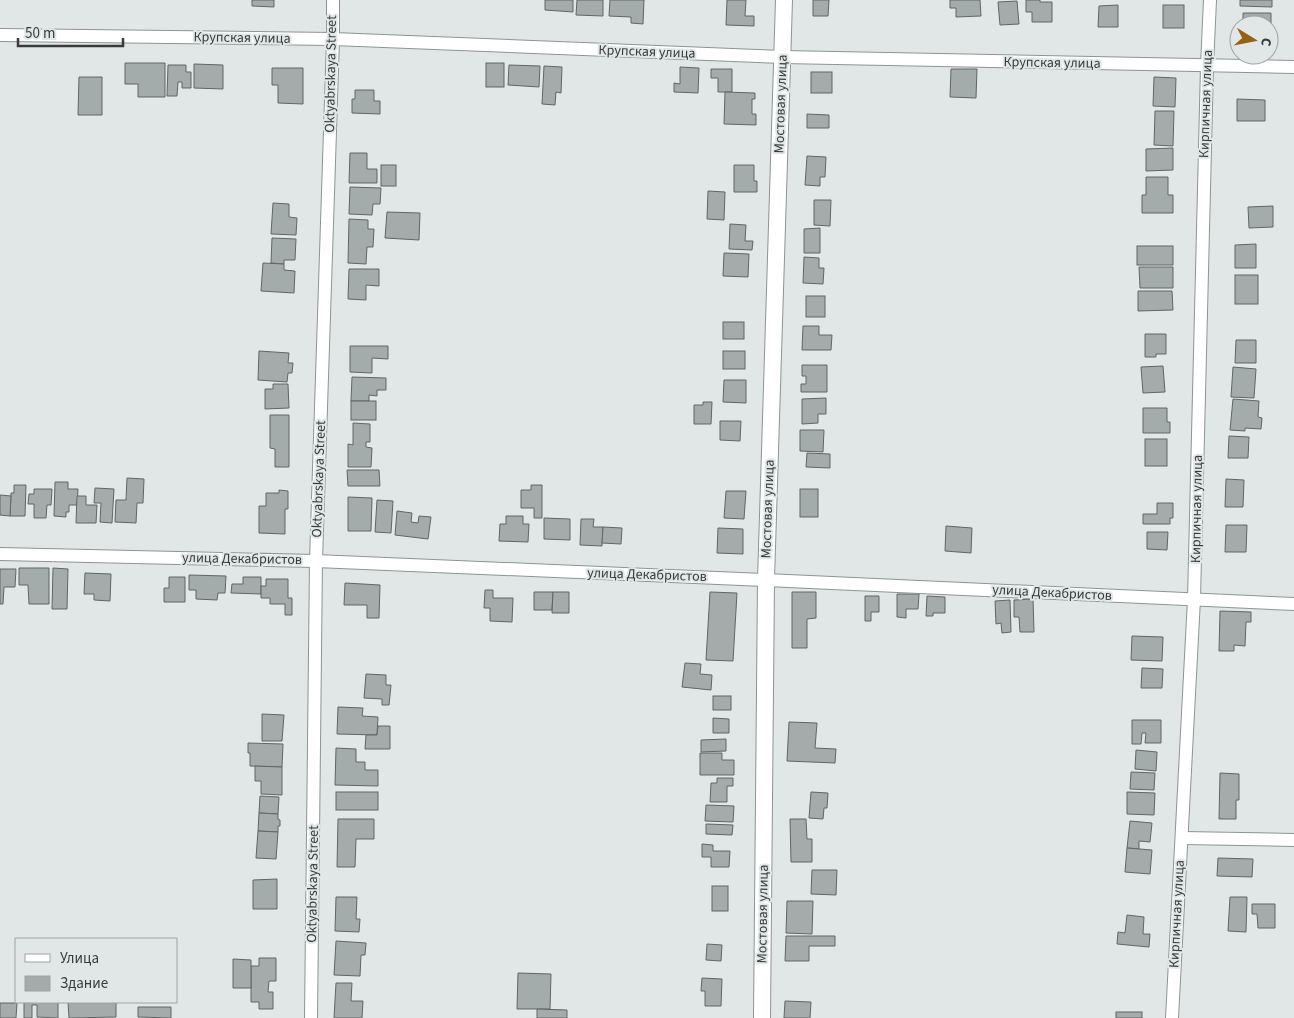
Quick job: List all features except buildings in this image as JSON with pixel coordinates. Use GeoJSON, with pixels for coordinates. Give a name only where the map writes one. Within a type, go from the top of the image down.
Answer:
{"type":"FeatureCollection","features":[{"type":"Feature","properties":{"kind":"street","name":"Oktyabrskaya Street"},"geometry":{"type":"LineString","coordinates":[[311,1018],[316,561],[333,0]]}},
{"type":"Feature","properties":{"kind":"street","name":"Мостовая улица"},"geometry":{"type":"LineString","coordinates":[[762,1018],[766,580],[784,0]]}},
{"type":"Feature","properties":{"kind":"street","name":"Кирпичная улица"},"geometry":{"type":"LineString","coordinates":[[1172,1018],[1194,599],[1210,0]]}},
{"type":"Feature","properties":{"kind":"street","name":"Крупская улица"},"geometry":{"type":"LineString","coordinates":[[0,35],[333,39],[783,57],[1294,67]]}},
{"type":"Feature","properties":{"kind":"street","name":"улица Декабристов"},"geometry":{"type":"LineString","coordinates":[[0,554],[316,561],[1294,604]]}},
{"type":"Feature","properties":{"kind":"street"},"geometry":{"type":"LineString","coordinates":[[1182,838],[1294,840]]}}]}
